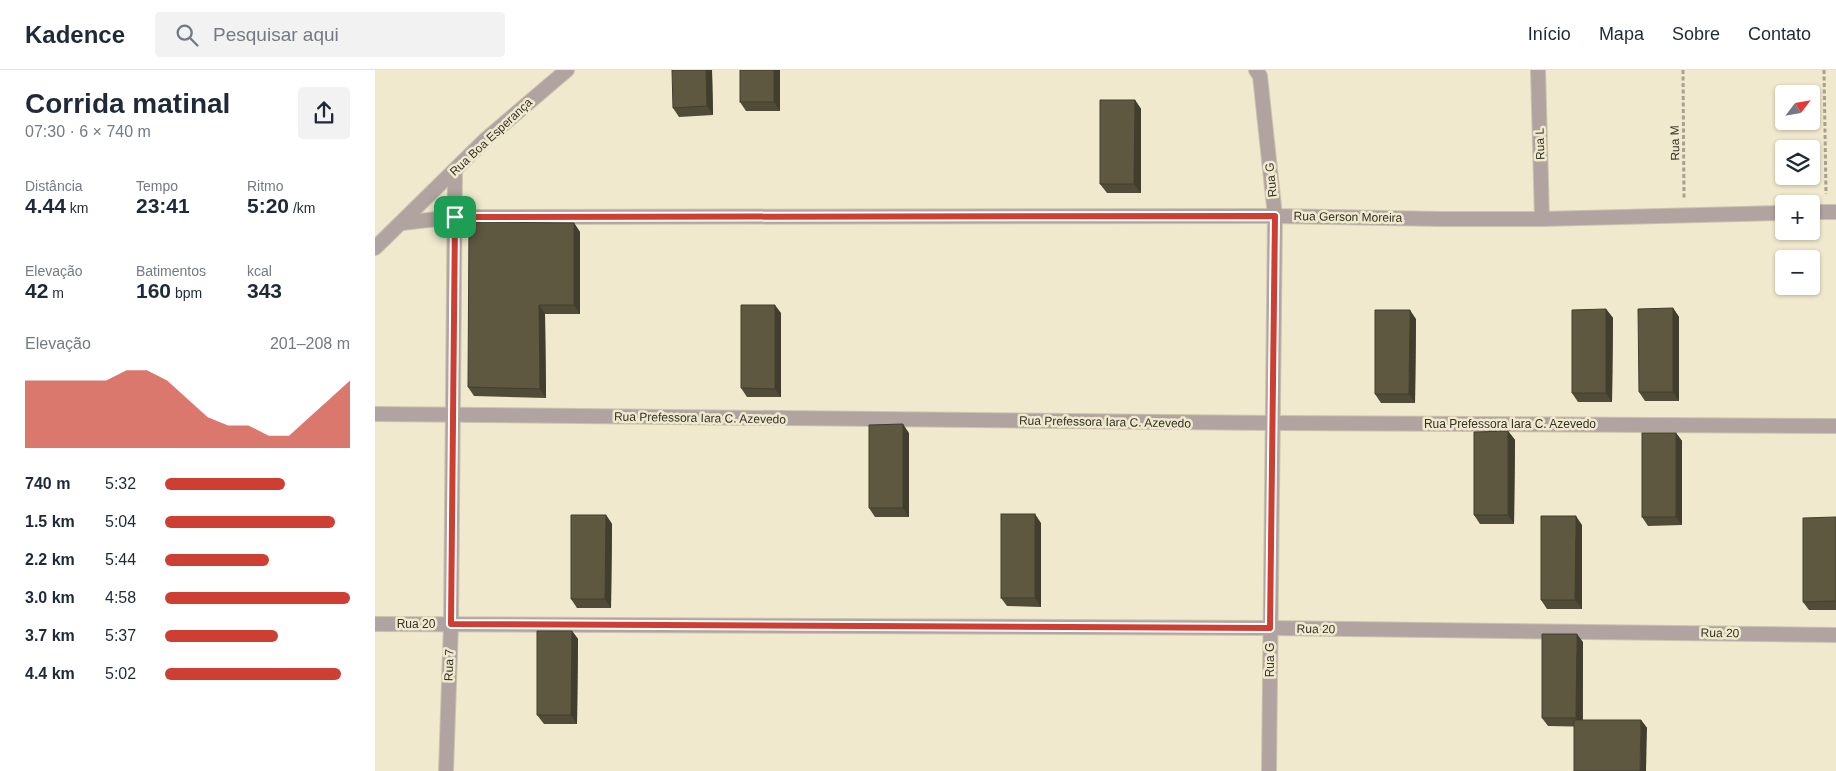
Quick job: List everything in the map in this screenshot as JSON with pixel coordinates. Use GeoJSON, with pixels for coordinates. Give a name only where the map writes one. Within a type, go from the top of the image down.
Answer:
{"type":"FeatureCollection","features":[{"type":"Feature","properties":{"kind":"street","name":"Rua Boa Esperança"},"geometry":{"type":"LineString","coordinates":[[375,248],[493,134],[567,70]]}},
{"type":"Feature","properties":{"kind":"street","name":"Rua L"},"geometry":{"type":"LineString","coordinates":[[1538,70],[1542,219]]}},
{"type":"Feature","properties":{"kind":"street","name":"Rua G"},"geometry":{"type":"LineString","coordinates":[[1259,72],[1275,216],[1269,771]]}},
{"type":"Feature","properties":{"kind":"street","name":"Rua 7"},"geometry":{"type":"LineString","coordinates":[[446,771],[451,624],[455,170]]}},
{"type":"Feature","properties":{"kind":"street","name":"Rua Gerson Moreira"},"geometry":{"type":"LineString","coordinates":[[402,223],[455,217],[1275,216],[1542,219],[1775,213]]}},
{"type":"Feature","properties":{"kind":"street","name":"Rua Prefessora Iara C. Azevedo"},"geometry":{"type":"LineString","coordinates":[[375,414],[1274,423],[1836,426]]}},
{"type":"Feature","properties":{"kind":"street","name":"Rua 20"},"geometry":{"type":"LineString","coordinates":[[375,624],[1270,628],[1836,635]]}},
{"type":"Feature","properties":{"kind":"path","name":"Rua M"},"geometry":{"type":"LineString","coordinates":[[1683,70],[1685,215]]}},
{"type":"Feature","properties":{"kind":"path"},"geometry":{"type":"LineString","coordinates":[[1824,70],[1831,212]]}},
{"type":"Feature","properties":{"kind":"building"},"geometry":{"type":"Polygon","coordinates":[[[672,70],[706,70],[707,106],[673,108],[672,70]]]}},
{"type":"Feature","properties":{"kind":"building"},"geometry":{"type":"Polygon","coordinates":[[[740,70],[774,70],[774,102],[740,102],[740,70]]]}},
{"type":"Feature","properties":{"kind":"building"},"geometry":{"type":"Polygon","coordinates":[[[1100,100],[1135,100],[1134,184],[1100,184],[1100,100]]]}},
{"type":"Feature","properties":{"kind":"building"},"geometry":{"type":"Polygon","coordinates":[[[469,222],[574,223],[574,305],[539,305],[540,389],[468,387],[469,222]]]}},
{"type":"Feature","properties":{"kind":"building"},"geometry":{"type":"Polygon","coordinates":[[[741,305],[775,305],[775,389],[741,388],[741,305]]]}},
{"type":"Feature","properties":{"kind":"building"},"geometry":{"type":"Polygon","coordinates":[[[1673,308],[1673,392],[1639,392],[1638,309],[1673,308]]]}},
{"type":"Feature","properties":{"kind":"building"},"geometry":{"type":"Polygon","coordinates":[[[1606,309],[1606,393],[1572,393],[1572,310],[1606,309]]]}},
{"type":"Feature","properties":{"kind":"building"},"geometry":{"type":"Polygon","coordinates":[[[1375,310],[1410,310],[1409,394],[1375,394],[1375,310]]]}},
{"type":"Feature","properties":{"kind":"building"},"geometry":{"type":"Polygon","coordinates":[[[903,424],[903,508],[869,508],[869,425],[903,424]]]}},
{"type":"Feature","properties":{"kind":"building"},"geometry":{"type":"Polygon","coordinates":[[[1508,431],[1508,515],[1474,515],[1474,432],[1508,431]]]}},
{"type":"Feature","properties":{"kind":"building"},"geometry":{"type":"Polygon","coordinates":[[[1642,433],[1676,433],[1676,517],[1642,517],[1642,433]]]}},
{"type":"Feature","properties":{"kind":"building"},"geometry":{"type":"Polygon","coordinates":[[[1001,514],[1035,514],[1035,598],[1001,598],[1001,514]]]}},
{"type":"Feature","properties":{"kind":"building"},"geometry":{"type":"Polygon","coordinates":[[[571,515],[606,515],[605,599],[571,599],[571,515]]]}},
{"type":"Feature","properties":{"kind":"building"},"geometry":{"type":"Polygon","coordinates":[[[1541,516],[1576,516],[1575,600],[1541,600],[1541,516]]]}},
{"type":"Feature","properties":{"kind":"building"},"geometry":{"type":"Polygon","coordinates":[[[1836,517],[1836,601],[1803,602],[1803,518],[1836,517]]]}},
{"type":"Feature","properties":{"kind":"building"},"geometry":{"type":"Polygon","coordinates":[[[537,631],[572,631],[571,715],[537,715],[537,631]]]}},
{"type":"Feature","properties":{"kind":"building"},"geometry":{"type":"Polygon","coordinates":[[[1542,634],[1577,634],[1576,718],[1542,718],[1542,634]]]}},
{"type":"Feature","properties":{"kind":"building"},"geometry":{"type":"Polygon","coordinates":[[[1574,720],[1641,720],[1640,771],[1574,771],[1574,720]]]}},
{"type":"Feature","properties":{"kind":"route"},"geometry":{"type":"LineString","coordinates":[[1275,216],[1274,423],[1270,628],[451,624],[455,217],[1275,216]]}}]}
